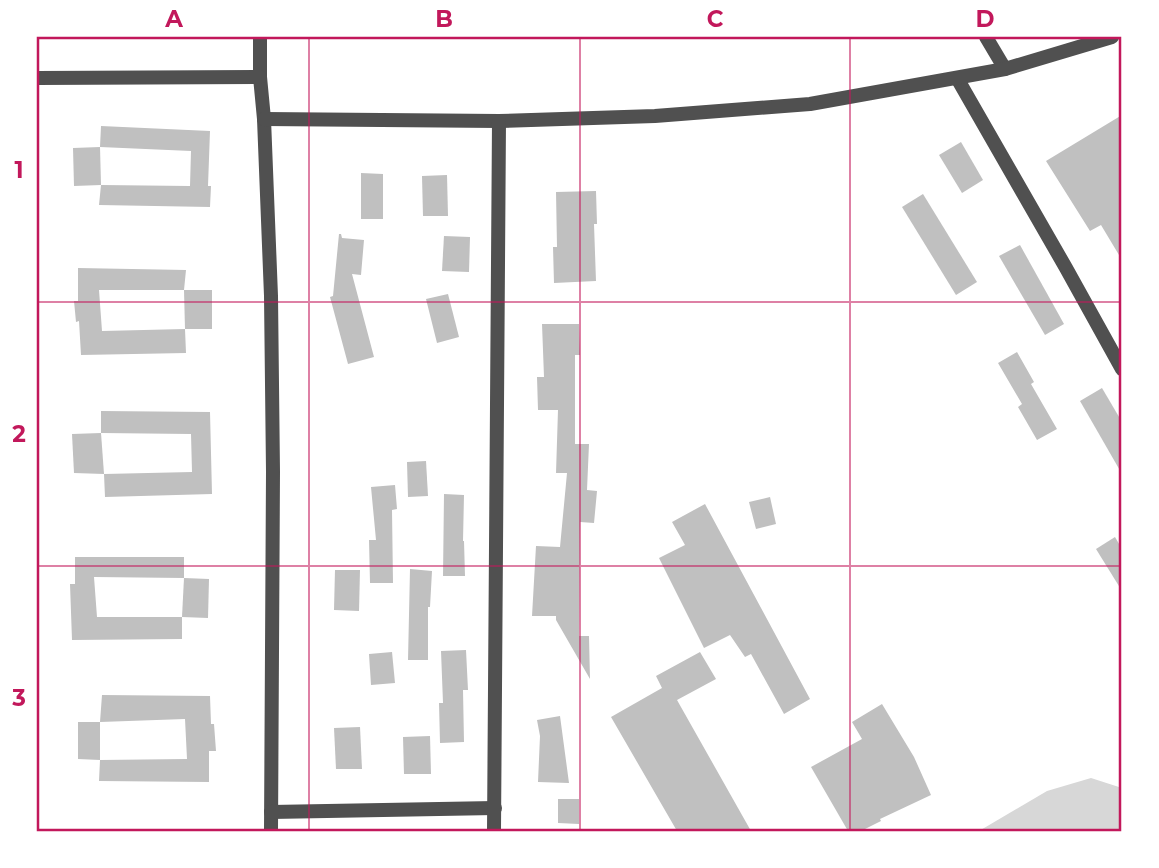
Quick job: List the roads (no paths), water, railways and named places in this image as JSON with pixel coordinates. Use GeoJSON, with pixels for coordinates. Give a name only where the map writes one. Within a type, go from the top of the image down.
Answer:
{"type":"FeatureCollection","features":[{"type":"Feature","properties":{"kind":"street"},"geometry":{"type":"LineString","coordinates":[[260,37],[271,296],[271,831]]}},
{"type":"Feature","properties":{"kind":"street"},"geometry":{"type":"LineString","coordinates":[[986,37],[1005,69]]}},
{"type":"Feature","properties":{"kind":"street"},"geometry":{"type":"LineString","coordinates":[[264,119],[499,121],[655,116],[810,104],[1005,69],[1112,37]]}},
{"type":"Feature","properties":{"kind":"street"},"geometry":{"type":"LineString","coordinates":[[37,78],[260,77]]}},
{"type":"Feature","properties":{"kind":"street"},"geometry":{"type":"LineString","coordinates":[[957,78],[1122,369]]}},
{"type":"Feature","properties":{"kind":"street"},"geometry":{"type":"LineString","coordinates":[[494,831],[499,121]]}},
{"type":"Feature","properties":{"kind":"street"},"geometry":{"type":"LineString","coordinates":[[271,812],[495,808]]}}]}
